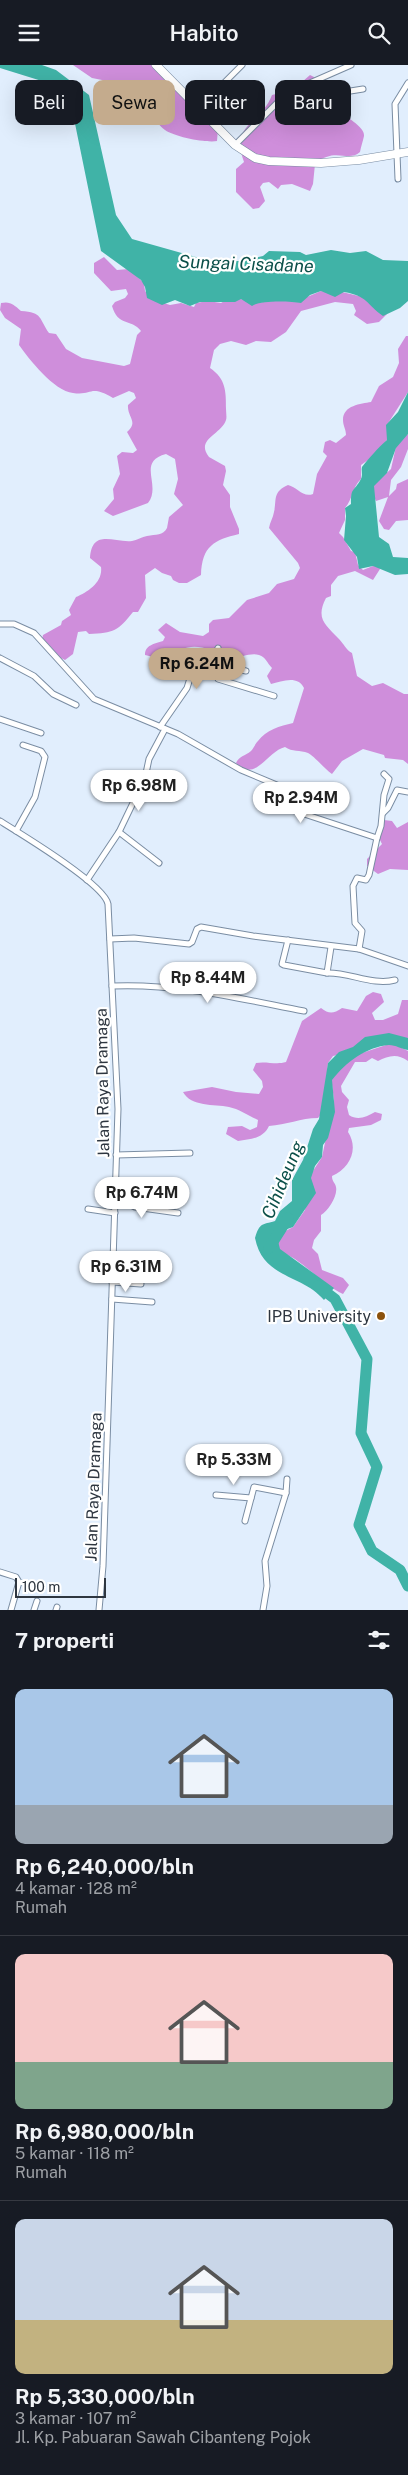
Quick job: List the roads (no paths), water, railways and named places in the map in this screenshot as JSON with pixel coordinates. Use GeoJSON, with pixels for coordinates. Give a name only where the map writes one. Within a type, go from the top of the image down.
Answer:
{"type":"FeatureCollection","features":[{"type":"Feature","properties":{"kind":"main road"},"geometry":{"type":"LineString","coordinates":[[156,65],[185,94]]}},
{"type":"Feature","properties":{"kind":"main road"},"geometry":{"type":"LineString","coordinates":[[215,125],[234,145],[255,158],[278,162],[343,162],[408,152]]}},
{"type":"Feature","properties":{"kind":"street"},"geometry":{"type":"LineString","coordinates":[[227,80],[242,65]]}},
{"type":"Feature","properties":{"kind":"street"},"geometry":{"type":"LineString","coordinates":[[317,80],[351,65]]}},
{"type":"Feature","properties":{"kind":"street"},"geometry":{"type":"LineString","coordinates":[[398,179],[395,104],[408,83]]}},
{"type":"Feature","properties":{"kind":"street"},"geometry":{"type":"LineString","coordinates":[[351,91],[363,89]]}},
{"type":"Feature","properties":{"kind":"street"},"geometry":{"type":"LineString","coordinates":[[234,145],[275,105]]}},
{"type":"Feature","properties":{"kind":"street"},"geometry":{"type":"LineString","coordinates":[[0,624],[14,624],[34,633],[94,699],[193,741],[241,770],[284,788],[287,792],[286,804],[292,810],[377,838]]}},
{"type":"Feature","properties":{"kind":"street"},"geometry":{"type":"LineString","coordinates":[[87,880],[119,832],[145,778],[149,759],[162,728],[187,688],[191,675],[202,673],[212,663],[218,648]]}},
{"type":"Feature","properties":{"kind":"street"},"geometry":{"type":"LineString","coordinates":[[0,658],[34,676],[54,694],[76,705]]}},
{"type":"Feature","properties":{"kind":"street"},"geometry":{"type":"LineString","coordinates":[[212,663],[246,671]]}},
{"type":"Feature","properties":{"kind":"street"},"geometry":{"type":"LineString","coordinates":[[212,663],[218,679],[274,696]]}},
{"type":"Feature","properties":{"kind":"street"},"geometry":{"type":"LineString","coordinates":[[0,719],[41,733]]}},
{"type":"Feature","properties":{"kind":"street"},"geometry":{"type":"LineString","coordinates":[[16,831],[35,797],[45,757],[41,751],[23,745]]}},
{"type":"Feature","properties":{"kind":"street"},"geometry":{"type":"LineString","coordinates":[[359,949],[362,934],[355,923],[353,886],[357,878],[366,880],[369,875],[383,813],[384,795],[389,779],[384,774]]}},
{"type":"Feature","properties":{"kind":"street"},"geometry":{"type":"LineString","coordinates":[[383,813],[388,808],[397,789],[408,792]]}},
{"type":"Feature","properties":{"kind":"street","name":"Jalan Raya Dramaga"},"geometry":{"type":"LineString","coordinates":[[0,821],[87,880],[107,899],[118,1109],[103,1566],[98,1610]]}},
{"type":"Feature","properties":{"kind":"street"},"geometry":{"type":"LineString","coordinates":[[119,832],[159,863]]}},
{"type":"Feature","properties":{"kind":"street"},"geometry":{"type":"LineString","coordinates":[[110,939],[134,938],[189,944],[192,942],[197,929],[201,927],[332,947],[359,949],[408,966]]}},
{"type":"Feature","properties":{"kind":"street"},"geometry":{"type":"LineString","coordinates":[[288,940],[282,964],[284,965],[369,980],[395,980]]}},
{"type":"Feature","properties":{"kind":"street"},"geometry":{"type":"LineString","coordinates":[[327,973],[332,947]]}},
{"type":"Feature","properties":{"kind":"street"},"geometry":{"type":"LineString","coordinates":[[112,986],[161,987],[243,999],[304,1011]]}},
{"type":"Feature","properties":{"kind":"street"},"geometry":{"type":"LineString","coordinates":[[116,1155],[190,1153]]}},
{"type":"Feature","properties":{"kind":"street"},"geometry":{"type":"LineString","coordinates":[[115,1197],[135,1207],[178,1213]]}},
{"type":"Feature","properties":{"kind":"street"},"geometry":{"type":"LineString","coordinates":[[88,1209],[115,1213]]}},
{"type":"Feature","properties":{"kind":"street"},"geometry":{"type":"LineString","coordinates":[[112,1282],[141,1284]]}},
{"type":"Feature","properties":{"kind":"street"},"geometry":{"type":"LineString","coordinates":[[112,1299],[152,1302]]}},
{"type":"Feature","properties":{"kind":"street"},"geometry":{"type":"LineString","coordinates":[[263,1610],[267,1578],[265,1561],[286,1493],[287,1479]]}},
{"type":"Feature","properties":{"kind":"street"},"geometry":{"type":"LineString","coordinates":[[245,1521],[254,1487],[257,1486],[286,1493]]}},
{"type":"Feature","properties":{"kind":"street"},"geometry":{"type":"LineString","coordinates":[[216,1495],[251,1498]]}},
{"type":"Feature","properties":{"kind":"street"},"geometry":{"type":"LineString","coordinates":[[0,1572],[16,1577],[19,1582],[11,1610]]}},
{"type":"Feature","properties":{"kind":"street"},"geometry":{"type":"LineString","coordinates":[[34,1610],[37,1601]]}},
{"type":"Feature","properties":{"kind":"water"},"geometry":{"type":"Polygon","coordinates":[[[0,65],[42,65],[56,70],[69,80],[39,80],[0,68],[0,65]]]}},
{"type":"Feature","properties":{"kind":"water","name":"Sungai Cisadane"},"geometry":{"type":"Polygon","coordinates":[[[83,90],[89,95],[93,113],[93,125],[96,125],[116,215],[132,239],[210,261],[239,261],[263,256],[269,251],[300,252],[306,255],[331,250],[350,253],[366,251],[383,260],[408,261],[408,301],[400,308],[383,316],[362,298],[344,292],[335,297],[321,291],[310,295],[301,303],[283,301],[252,306],[241,299],[235,302],[200,302],[190,306],[175,300],[162,305],[147,298],[145,287],[141,280],[101,251],[75,125],[83,125],[83,90]]]}},
{"type":"Feature","properties":{"kind":"water"},"geometry":{"type":"Polygon","coordinates":[[[408,392],[408,434],[396,448],[387,473],[374,486],[379,537],[389,544],[393,557],[408,558],[408,574],[395,575],[373,566],[359,569],[357,557],[344,540],[345,508],[351,504],[352,492],[362,477],[362,467],[387,440],[386,425],[398,412],[408,392]]]}},
{"type":"Feature","properties":{"kind":"water"},"geometry":{"type":"Polygon","coordinates":[[[389,1033],[408,1038],[408,1050],[389,1045],[372,1049],[350,1062],[332,1080],[335,1112],[328,1138],[323,1145],[322,1157],[315,1166],[311,1178],[316,1193],[293,1227],[276,1233],[280,1249],[334,1288],[324,1300],[305,1285],[284,1275],[266,1261],[259,1251],[255,1238],[260,1227],[275,1221],[280,1211],[292,1201],[292,1180],[303,1160],[313,1129],[319,1119],[328,1063],[339,1052],[353,1047],[365,1037],[389,1033]]]}},
{"type":"Feature","properties":{"kind":"waterway","name":"Cihideung"},"geometry":{"type":"LineString","coordinates":[[269,1248],[288,1218]]}},
{"type":"Feature","properties":{"kind":"waterway","name":"Cihideung"},"geometry":{"type":"LineString","coordinates":[[318,1286],[335,1299],[367,1359],[361,1433],[377,1467],[359,1525],[372,1551],[400,1570],[408,1586]]}},
{"type":"Feature","properties":{"kind":"place","name":"IPB University"},"geometry":{"type":"Point","coordinates":[381,1316]}}]}
